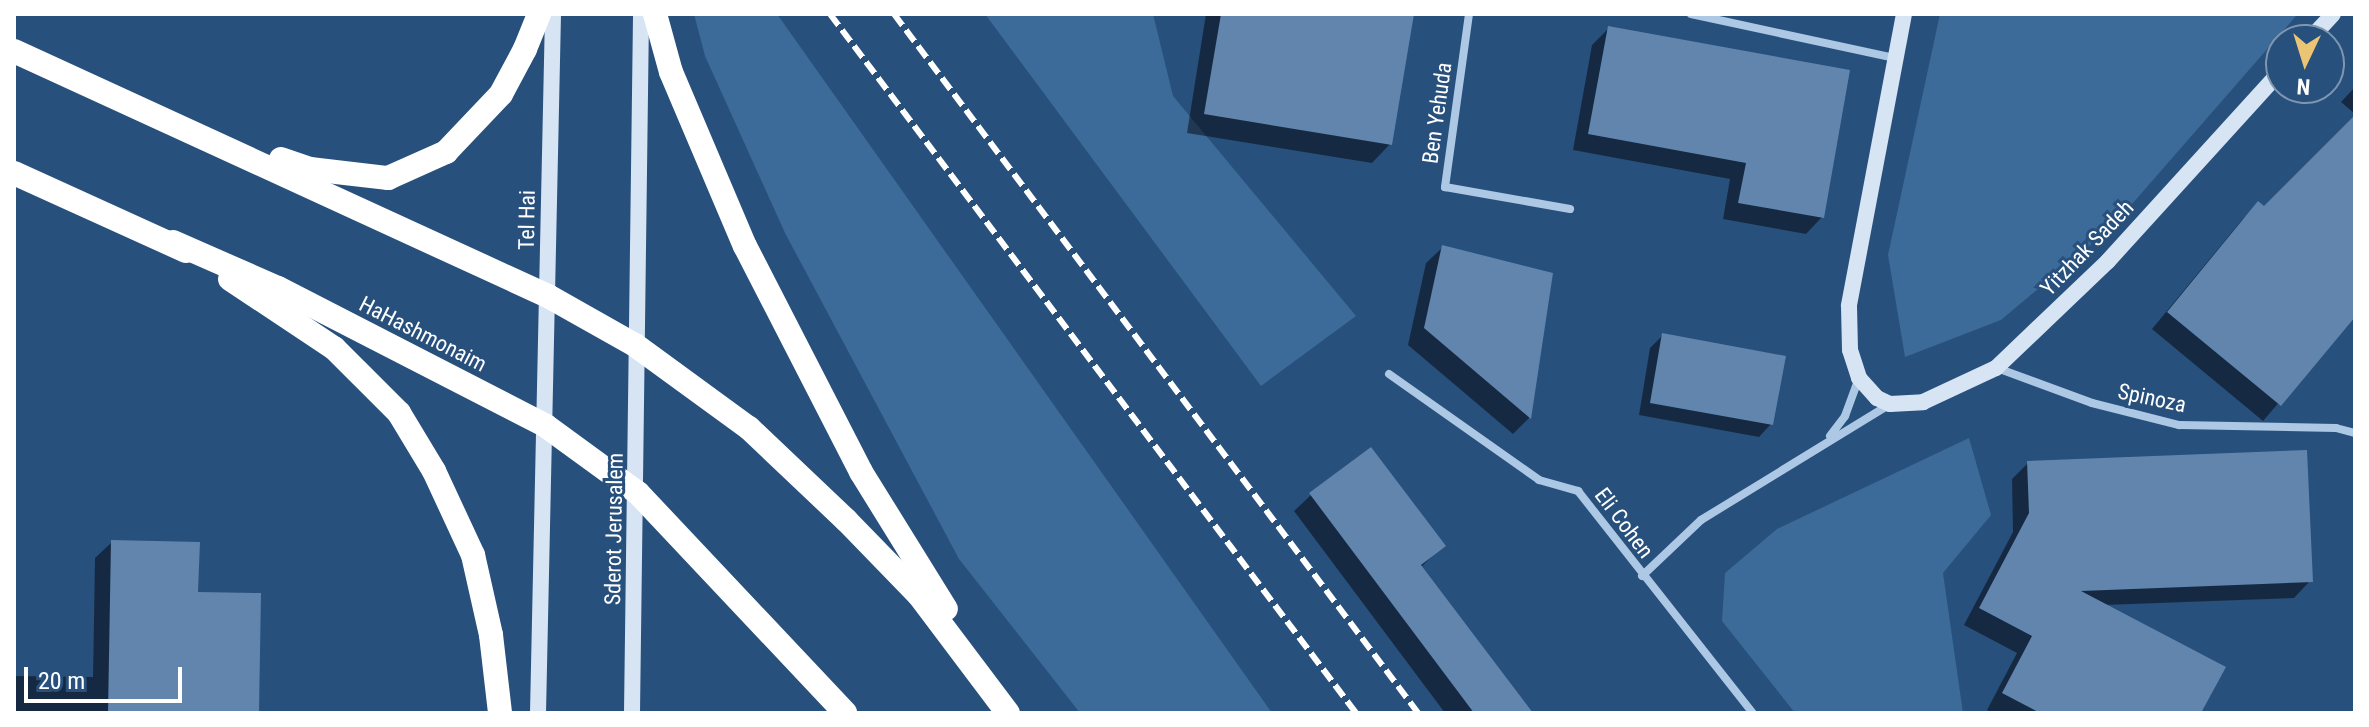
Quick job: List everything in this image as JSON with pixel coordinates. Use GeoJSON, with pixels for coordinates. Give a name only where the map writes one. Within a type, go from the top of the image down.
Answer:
{"type":"FeatureCollection","features":[{"type":"Feature","properties":{"kind":"highway"},"geometry":{"type":"LineString","coordinates":[[182,127],[310,169],[388,178],[446,152],[501,94],[539,14]]}},
{"type":"Feature","properties":{"kind":"highway"},"geometry":{"type":"LineString","coordinates":[[655,14],[671,72],[745,246],[793,343],[861,472],[1009,713]]}},
{"type":"Feature","properties":{"kind":"highway"},"geometry":{"type":"LineString","coordinates":[[14,51],[548,296],[635,345],[749,428],[846,520],[919,595],[1009,713]]}},
{"type":"Feature","properties":{"kind":"highway"},"geometry":{"type":"LineString","coordinates":[[14,173],[173,242],[334,348],[399,413],[434,471],[473,555],[491,635],[500,713]]}},
{"type":"Feature","properties":{"kind":"highway","name":"HaHashmonaim"},"geometry":{"type":"LineString","coordinates":[[173,242],[278,288],[546,426],[638,493],[845,713]]}},
{"type":"Feature","properties":{"kind":"main road","name":"Tel Hai"},"geometry":{"type":"LineString","coordinates":[[546,426],[553,14]]}},
{"type":"Feature","properties":{"kind":"main road"},"geometry":{"type":"LineString","coordinates":[[635,345],[641,14]]}},
{"type":"Feature","properties":{"kind":"main road"},"geometry":{"type":"LineString","coordinates":[[1890,404],[1877,398],[1859,378],[1850,350],[1849,306],[1904,14]]}},
{"type":"Feature","properties":{"kind":"main road","name":"Yitzhak Sadeh"},"geometry":{"type":"LineString","coordinates":[[1890,404],[1923,402],[1996,368],[2108,261],[2265,89]]}},
{"type":"Feature","properties":{"kind":"main road","name":"Sderot Jerusalem"},"geometry":{"type":"LineString","coordinates":[[632,713],[638,493],[635,345]]}},
{"type":"Feature","properties":{"kind":"main road"},"geometry":{"type":"LineString","coordinates":[[538,713],[546,426]]}},
{"type":"Feature","properties":{"kind":"street","name":"Ben Yehuda"},"geometry":{"type":"LineString","coordinates":[[1469,14],[1445,187],[1570,209]]}},
{"type":"Feature","properties":{"kind":"street"},"geometry":{"type":"LineString","coordinates":[[1691,14],[1895,58]]}},
{"type":"Feature","properties":{"kind":"street","name":"Spinoza"},"geometry":{"type":"LineString","coordinates":[[1996,368],[2092,403],[2179,425],[2336,428],[2355,433]]}},
{"type":"Feature","properties":{"kind":"street","name":"Eli Cohen"},"geometry":{"type":"LineString","coordinates":[[1389,374],[1539,480],[1578,491],[1753,713]]}},
{"type":"Feature","properties":{"kind":"street","name":"Yitzhak Sadeh"},"geometry":{"type":"LineString","coordinates":[[1824,443],[1845,416],[1859,378]]}},
{"type":"Feature","properties":{"kind":"street","name":"Yitzhak Sadeh"},"geometry":{"type":"LineString","coordinates":[[1642,576],[1701,520],[1890,404]]}},
{"type":"Feature","properties":{"kind":"shaded area"},"geometry":{"type":"Polygon","coordinates":[[[694,14],[777,14],[1272,713],[1080,713],[959,559],[785,233],[705,56],[694,14]]]}},
{"type":"Feature","properties":{"kind":"shaded area"},"geometry":{"type":"Polygon","coordinates":[[[985,14],[1153,14],[1173,96],[1356,316],[1261,386],[985,14]]]}},
{"type":"Feature","properties":{"kind":"shaded area"},"geometry":{"type":"Polygon","coordinates":[[[1940,14],[2296,16],[2289,24],[2265,24],[2265,52],[2112,227],[2001,320],[1905,357],[1888,255],[1940,14]]]}},
{"type":"Feature","properties":{"kind":"shaded area"},"geometry":{"type":"Polygon","coordinates":[[[1969,438],[1991,515],[1943,573],[1963,713],[1795,713],[1722,621],[1725,573],[1777,529],[1969,438]]]}},
{"type":"Feature","properties":{"kind":"building"},"geometry":{"type":"Polygon","coordinates":[[[1221,14],[1414,14],[1392,145],[1204,114],[1221,14]]]}},
{"type":"Feature","properties":{"kind":"building"},"geometry":{"type":"Polygon","coordinates":[[[1608,26],[1850,70],[1824,218],[1738,203],[1746,163],[1588,134],[1608,26]]]}},
{"type":"Feature","properties":{"kind":"building"},"geometry":{"type":"Polygon","coordinates":[[[2355,115],[2355,317],[2281,406],[2167,312],[2258,201],[2264,206],[2355,115]]]}},
{"type":"Feature","properties":{"kind":"building"},"geometry":{"type":"Polygon","coordinates":[[[1442,245],[1553,273],[1531,419],[1424,328],[1442,245]]]}},
{"type":"Feature","properties":{"kind":"building"},"geometry":{"type":"Polygon","coordinates":[[[1662,333],[1786,356],[1773,425],[1650,403],[1662,333]]]}},
{"type":"Feature","properties":{"kind":"building"},"geometry":{"type":"Polygon","coordinates":[[[1371,447],[1446,546],[1421,565],[1533,713],[1474,713],[1309,493],[1371,447]]]}},
{"type":"Feature","properties":{"kind":"building"},"geometry":{"type":"Polygon","coordinates":[[[2307,450],[2313,582],[2081,591],[2226,667],[2201,713],[2040,713],[2002,693],[2032,636],[1979,608],[2029,513],[2027,461],[2307,450]]]}},
{"type":"Feature","properties":{"kind":"building"},"geometry":{"type":"Polygon","coordinates":[[[111,540],[200,542],[198,592],[261,593],[259,713],[108,713],[111,540]]]}},
{"type":"Feature","properties":{"kind":"railway"},"geometry":{"type":"LineString","coordinates":[[830,14],[1356,713]]}},
{"type":"Feature","properties":{"kind":"railway"},"geometry":{"type":"LineString","coordinates":[[894,14],[1418,713]]}}]}
